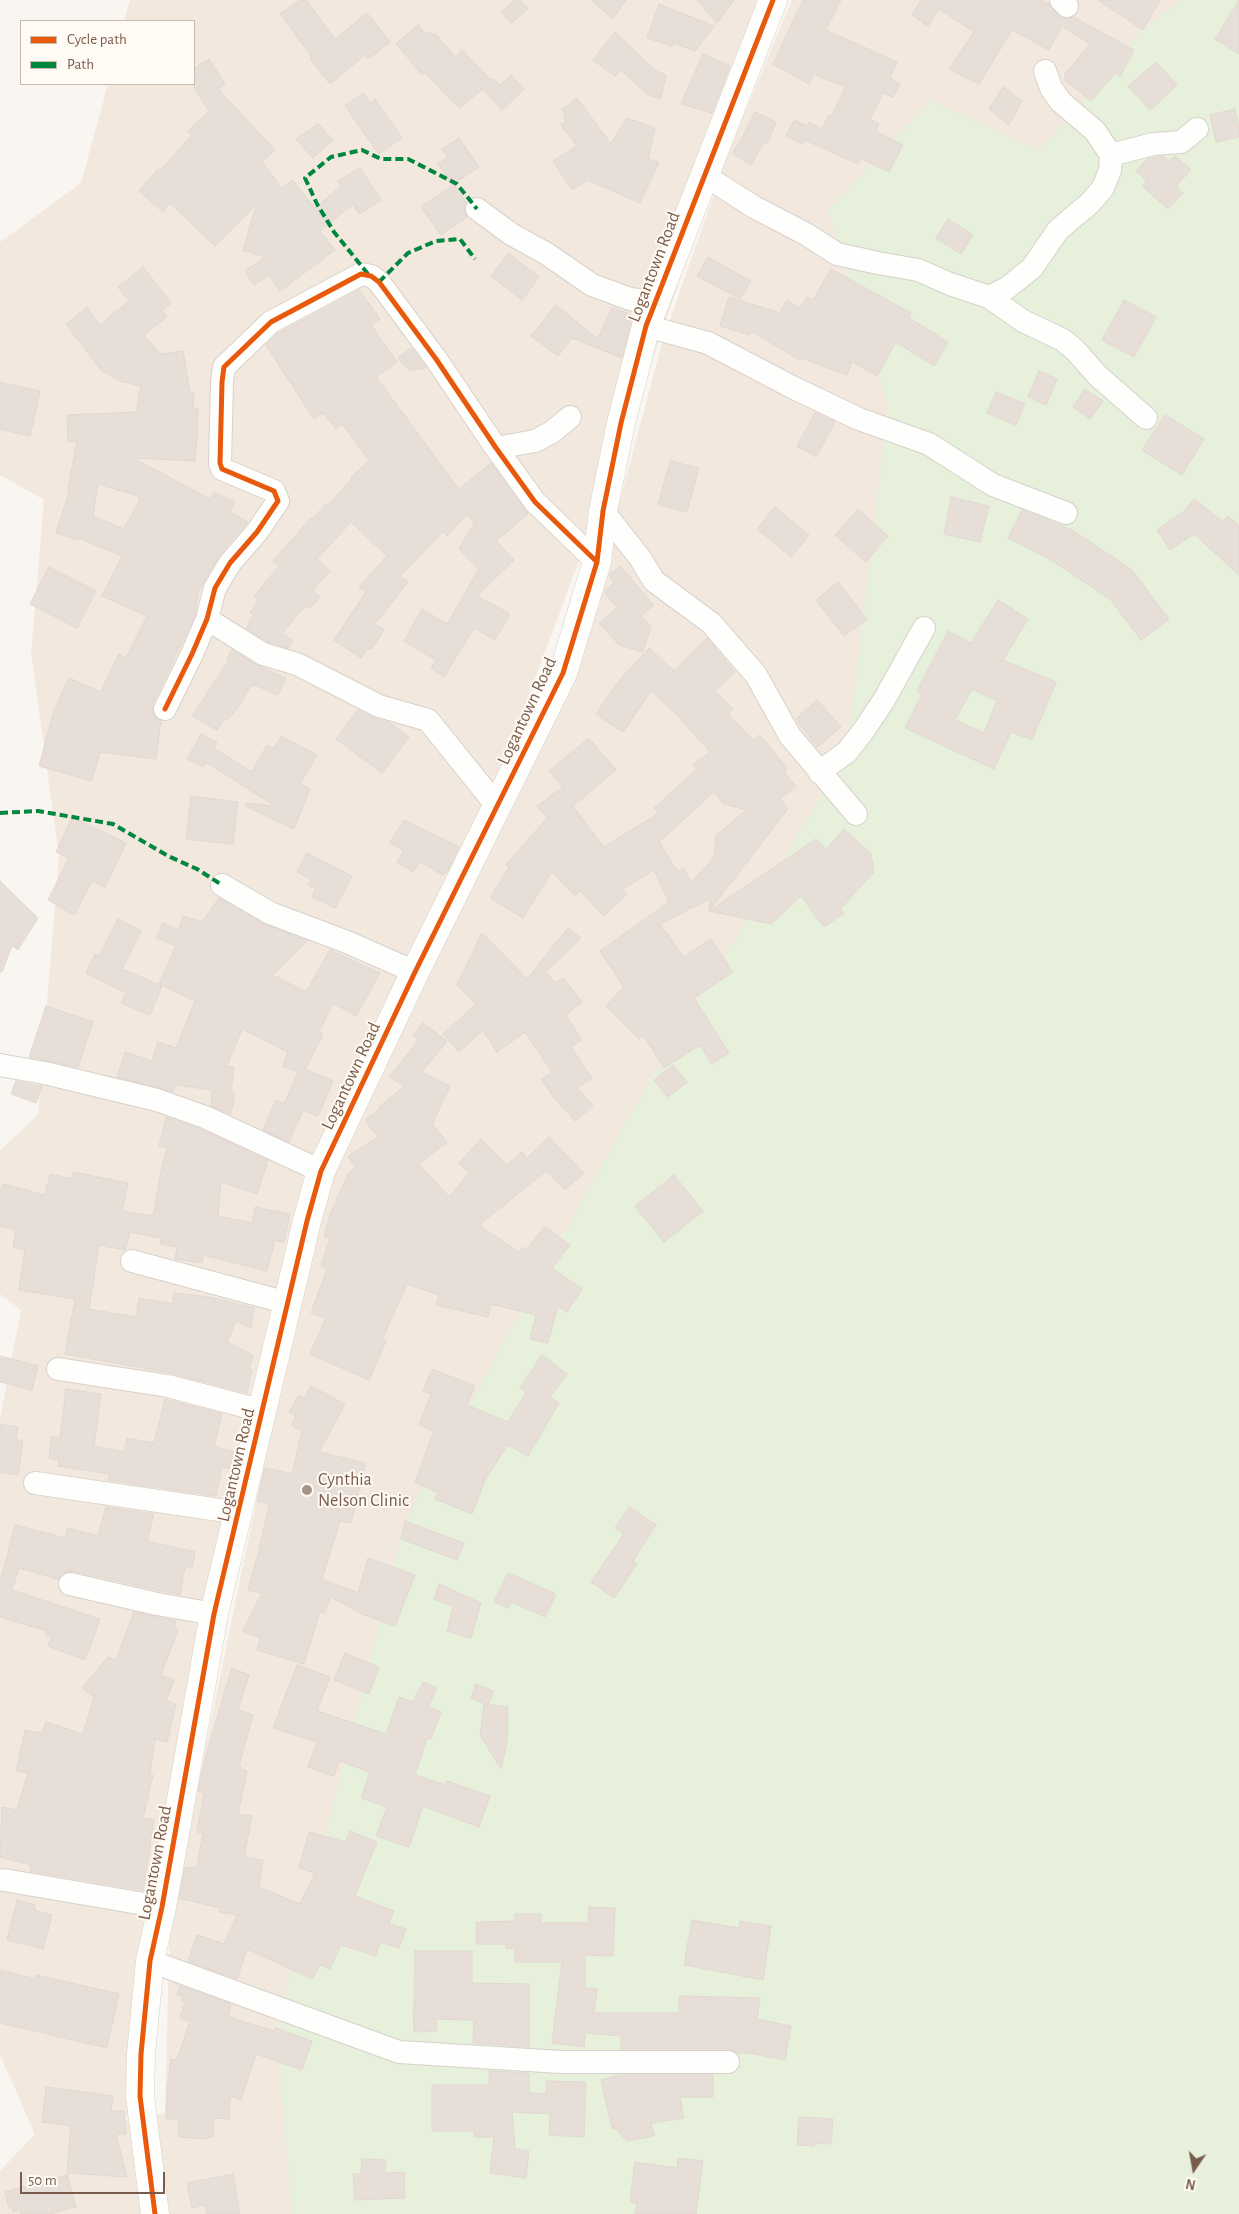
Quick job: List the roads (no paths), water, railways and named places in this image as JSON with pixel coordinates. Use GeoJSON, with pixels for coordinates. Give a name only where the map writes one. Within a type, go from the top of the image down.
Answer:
{"type":"FeatureCollection","features":[{"type":"Feature","properties":{"kind":"street","name":"Logantown Road"},"geometry":{"type":"LineString","coordinates":[[156,2214],[140,2096],[141,2054],[150,1960],[162,1906],[214,1614],[240,1513],[288,1303],[321,1171],[415,972],[563,673],[597,562],[603,511],[621,423],[650,314],[774,0]]}},
{"type":"Feature","properties":{"kind":"street"},"geometry":{"type":"LineString","coordinates":[[989,297],[1007,288],[1032,268],[1058,230],[1090,203],[1103,188],[1110,170],[1111,155],[1095,131],[1061,102],[1051,88],[1045,72]]}},
{"type":"Feature","properties":{"kind":"street"},"geometry":{"type":"LineString","coordinates":[[1111,155],[1153,144],[1181,142],[1198,129]]}},
{"type":"Feature","properties":{"kind":"street"},"geometry":{"type":"LineString","coordinates":[[704,175],[754,207],[806,234],[837,254],[918,270],[950,284],[989,297],[1022,321],[1063,340],[1075,350],[1098,376],[1146,418]]}},
{"type":"Feature","properties":{"kind":"street"},"geometry":{"type":"LineString","coordinates":[[477,210],[511,234],[548,254],[592,285],[630,299],[650,314],[859,420],[929,444],[993,485],[1066,513]]}},
{"type":"Feature","properties":{"kind":"street"},"geometry":{"type":"LineString","coordinates":[[165,709],[207,619],[215,588],[230,563],[257,532],[278,501],[274,491],[222,470],[220,463],[224,367],[271,322],[361,274],[372,276],[379,282],[436,359],[496,448],[536,502],[597,562]]}},
{"type":"Feature","properties":{"kind":"street"},"geometry":{"type":"LineString","coordinates":[[496,448],[535,441],[552,432],[570,417]]}},
{"type":"Feature","properties":{"kind":"street"},"geometry":{"type":"LineString","coordinates":[[603,511],[640,558],[654,581],[711,623],[756,675],[790,736],[856,814]]}},
{"type":"Feature","properties":{"kind":"street"},"geometry":{"type":"LineString","coordinates":[[207,619],[263,654],[297,664],[379,706],[428,720],[460,757],[497,806]]}},
{"type":"Feature","properties":{"kind":"street"},"geometry":{"type":"LineString","coordinates":[[819,772],[848,752],[884,700],[924,628]]}},
{"type":"Feature","properties":{"kind":"street"},"geometry":{"type":"LineString","coordinates":[[222,885],[270,913],[347,942],[415,972]]}},
{"type":"Feature","properties":{"kind":"street"},"geometry":{"type":"LineString","coordinates":[[0,1065],[45,1073],[157,1100],[206,1117],[321,1171]]}},
{"type":"Feature","properties":{"kind":"street"},"geometry":{"type":"LineString","coordinates":[[132,1260],[288,1303]]}},
{"type":"Feature","properties":{"kind":"street"},"geometry":{"type":"LineString","coordinates":[[58,1369],[168,1386],[263,1411]]}},
{"type":"Feature","properties":{"kind":"street"},"geometry":{"type":"LineString","coordinates":[[35,1483],[240,1513]]}},
{"type":"Feature","properties":{"kind":"street"},"geometry":{"type":"LineString","coordinates":[[70,1584],[157,1604],[214,1614]]}},
{"type":"Feature","properties":{"kind":"street"},"geometry":{"type":"LineString","coordinates":[[4,1880],[162,1906]]}},
{"type":"Feature","properties":{"kind":"street"},"geometry":{"type":"LineString","coordinates":[[150,1960],[399,2052],[561,2062],[728,2062]]}},
{"type":"Feature","properties":{"kind":"place","name":"Cynthia Nelson Clinic"},"geometry":{"type":"Point","coordinates":[307,1490]}}]}
